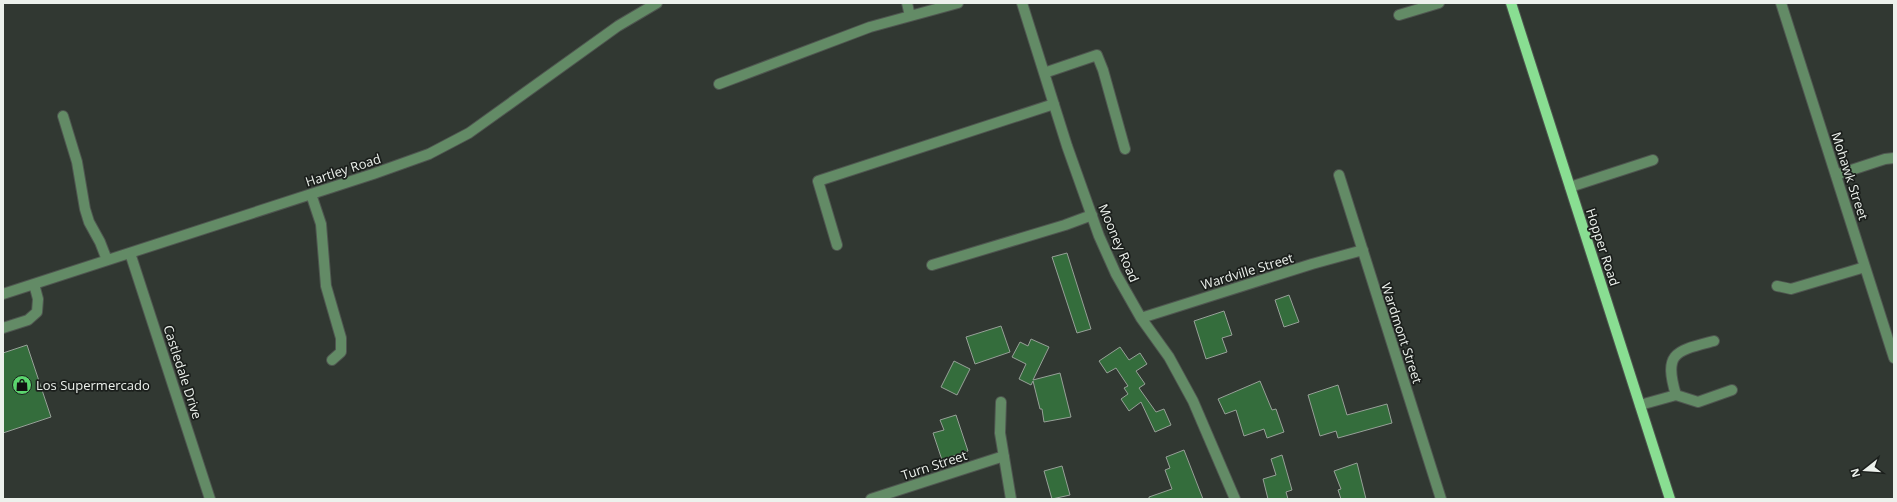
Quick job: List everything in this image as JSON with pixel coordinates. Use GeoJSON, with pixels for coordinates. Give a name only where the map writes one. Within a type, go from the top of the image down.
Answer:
{"type":"FeatureCollection","features":[{"type":"Feature","properties":{"kind":"main road","name":"Hopper Road"},"geometry":{"type":"LineString","coordinates":[[1512,3],[1670,499]]}},
{"type":"Feature","properties":{"kind":"street","name":"Hartley Road"},"geometry":{"type":"LineString","coordinates":[[3,294],[373,174],[448,145],[469,133],[618,26],[657,3]]}},
{"type":"Feature","properties":{"kind":"street"},"geometry":{"type":"LineString","coordinates":[[907,3],[910,16]]}},
{"type":"Feature","properties":{"kind":"street"},"geometry":{"type":"LineString","coordinates":[[719,84],[870,27],[958,3]]}},
{"type":"Feature","properties":{"kind":"street","name":"Mooney Road"},"geometry":{"type":"LineString","coordinates":[[1022,3],[1054,104],[1092,215],[1116,274],[1141,318],[1169,357],[1194,401],[1235,499]]}},
{"type":"Feature","properties":{"kind":"street"},"geometry":{"type":"LineString","coordinates":[[1399,15],[1439,3]]}},
{"type":"Feature","properties":{"kind":"street","name":"Mohawk Street"},"geometry":{"type":"LineString","coordinates":[[1781,3],[1894,358]]}},
{"type":"Feature","properties":{"kind":"street"},"geometry":{"type":"LineString","coordinates":[[1044,72],[1096,56],[1103,70],[1125,149]]}},
{"type":"Feature","properties":{"kind":"street"},"geometry":{"type":"LineString","coordinates":[[837,245],[818,181],[1054,104]]}},
{"type":"Feature","properties":{"kind":"street"},"geometry":{"type":"LineString","coordinates":[[63,116],[77,162],[85,209],[89,222],[100,242],[107,260]]}},
{"type":"Feature","properties":{"kind":"street"},"geometry":{"type":"LineString","coordinates":[[1836,175],[1885,159],[1894,158]]}},
{"type":"Feature","properties":{"kind":"street"},"geometry":{"type":"LineString","coordinates":[[1570,186],[1653,160]]}},
{"type":"Feature","properties":{"kind":"street","name":"Wardmont Street"},"geometry":{"type":"LineString","coordinates":[[1339,175],[1441,499]]}},
{"type":"Feature","properties":{"kind":"street"},"geometry":{"type":"LineString","coordinates":[[311,194],[321,224],[326,286],[341,338],[341,352],[332,360]]}},
{"type":"Feature","properties":{"kind":"street"},"geometry":{"type":"LineString","coordinates":[[932,265],[1066,225],[1092,215]]}},
{"type":"Feature","properties":{"kind":"street","name":"Wardville Street"},"geometry":{"type":"LineString","coordinates":[[1141,318],[1312,264],[1363,250]]}},
{"type":"Feature","properties":{"kind":"street","name":"Castledale Drive"},"geometry":{"type":"LineString","coordinates":[[130,253],[210,499]]}},
{"type":"Feature","properties":{"kind":"street"},"geometry":{"type":"LineString","coordinates":[[1776,286],[1790,289],[1865,267]]}},
{"type":"Feature","properties":{"kind":"street"},"geometry":{"type":"LineString","coordinates":[[3,328],[28,320],[37,312],[38,299],[34,284]]}},
{"type":"Feature","properties":{"kind":"street"},"geometry":{"type":"LineString","coordinates":[[1676,395],[1670,374],[1670,363],[1676,355],[1685,348],[1714,341]]}},
{"type":"Feature","properties":{"kind":"street"},"geometry":{"type":"LineString","coordinates":[[1640,405],[1676,395],[1698,402],[1732,390]]}},
{"type":"Feature","properties":{"kind":"street"},"geometry":{"type":"LineString","coordinates":[[1001,402],[1000,433],[1011,499]]}},
{"type":"Feature","properties":{"kind":"street","name":"Turn Street"},"geometry":{"type":"LineString","coordinates":[[871,499],[1004,456]]}},
{"type":"Feature","properties":{"kind":"building"},"geometry":{"type":"Polygon","coordinates":[[[1067,253],[1091,329],[1077,333],[1052,257],[1067,253]]]}},
{"type":"Feature","properties":{"kind":"building"},"geometry":{"type":"Polygon","coordinates":[[[1289,295],[1299,322],[1284,327],[1275,300],[1289,295]]]}},
{"type":"Feature","properties":{"kind":"building"},"geometry":{"type":"Polygon","coordinates":[[[1224,311],[1232,335],[1222,338],[1227,352],[1206,359],[1194,321],[1224,311]]]}},
{"type":"Feature","properties":{"kind":"building"},"geometry":{"type":"Polygon","coordinates":[[[1001,326],[1010,352],[975,364],[966,337],[1001,326]]]}},
{"type":"Feature","properties":{"kind":"building"},"geometry":{"type":"Polygon","coordinates":[[[1031,339],[1049,347],[1033,380],[1060,373],[1071,417],[1044,422],[1042,409],[1040,409],[1033,381],[1031,385],[1019,379],[1026,364],[1012,357],[1020,342],[1028,346],[1031,339]]]}},
{"type":"Feature","properties":{"kind":"building","name":"Los Supermercado"},"geometry":{"type":"Polygon","coordinates":[[[27,345],[51,417],[3,433],[3,353],[27,345]]]}},
{"type":"Feature","properties":{"kind":"building"},"geometry":{"type":"Polygon","coordinates":[[[1120,347],[1129,360],[1140,353],[1147,364],[1136,371],[1145,384],[1139,388],[1156,412],[1164,409],[1171,425],[1155,432],[1141,402],[1129,411],[1121,399],[1128,394],[1124,388],[1128,386],[1116,368],[1107,373],[1099,361],[1120,347]]]}},
{"type":"Feature","properties":{"kind":"building"},"geometry":{"type":"Polygon","coordinates":[[[954,361],[970,369],[957,395],[941,387],[954,361]]]}},
{"type":"Feature","properties":{"kind":"building"},"geometry":{"type":"Polygon","coordinates":[[[1260,381],[1272,410],[1276,409],[1284,432],[1267,438],[1264,429],[1244,436],[1236,410],[1225,414],[1218,399],[1260,381]]]}},
{"type":"Feature","properties":{"kind":"building"},"geometry":{"type":"Polygon","coordinates":[[[1338,385],[1347,415],[1387,404],[1392,423],[1338,438],[1336,431],[1320,436],[1308,395],[1338,385]]]}},
{"type":"Feature","properties":{"kind":"building"},"geometry":{"type":"Polygon","coordinates":[[[956,415],[968,451],[942,460],[933,433],[944,430],[940,420],[956,415]]]}},
{"type":"Feature","properties":{"kind":"building"},"geometry":{"type":"Polygon","coordinates":[[[1184,450],[1203,499],[1149,499],[1149,497],[1172,489],[1165,470],[1170,468],[1166,457],[1184,450]]]}},
{"type":"Feature","properties":{"kind":"building"},"geometry":{"type":"Polygon","coordinates":[[[1282,455],[1292,490],[1286,492],[1288,499],[1268,499],[1263,479],[1276,475],[1271,459],[1282,455]]]}},
{"type":"Feature","properties":{"kind":"building"},"geometry":{"type":"Polygon","coordinates":[[[1357,463],[1366,499],[1341,499],[1338,490],[1341,489],[1334,471],[1357,463]]]}},
{"type":"Feature","properties":{"kind":"building"},"geometry":{"type":"Polygon","coordinates":[[[1062,466],[1070,495],[1052,499],[1044,471],[1062,466]]]}},
{"type":"Feature","properties":{"kind":"place","name":"Los Supermercado"},"geometry":{"type":"Point","coordinates":[22,385]}}]}
